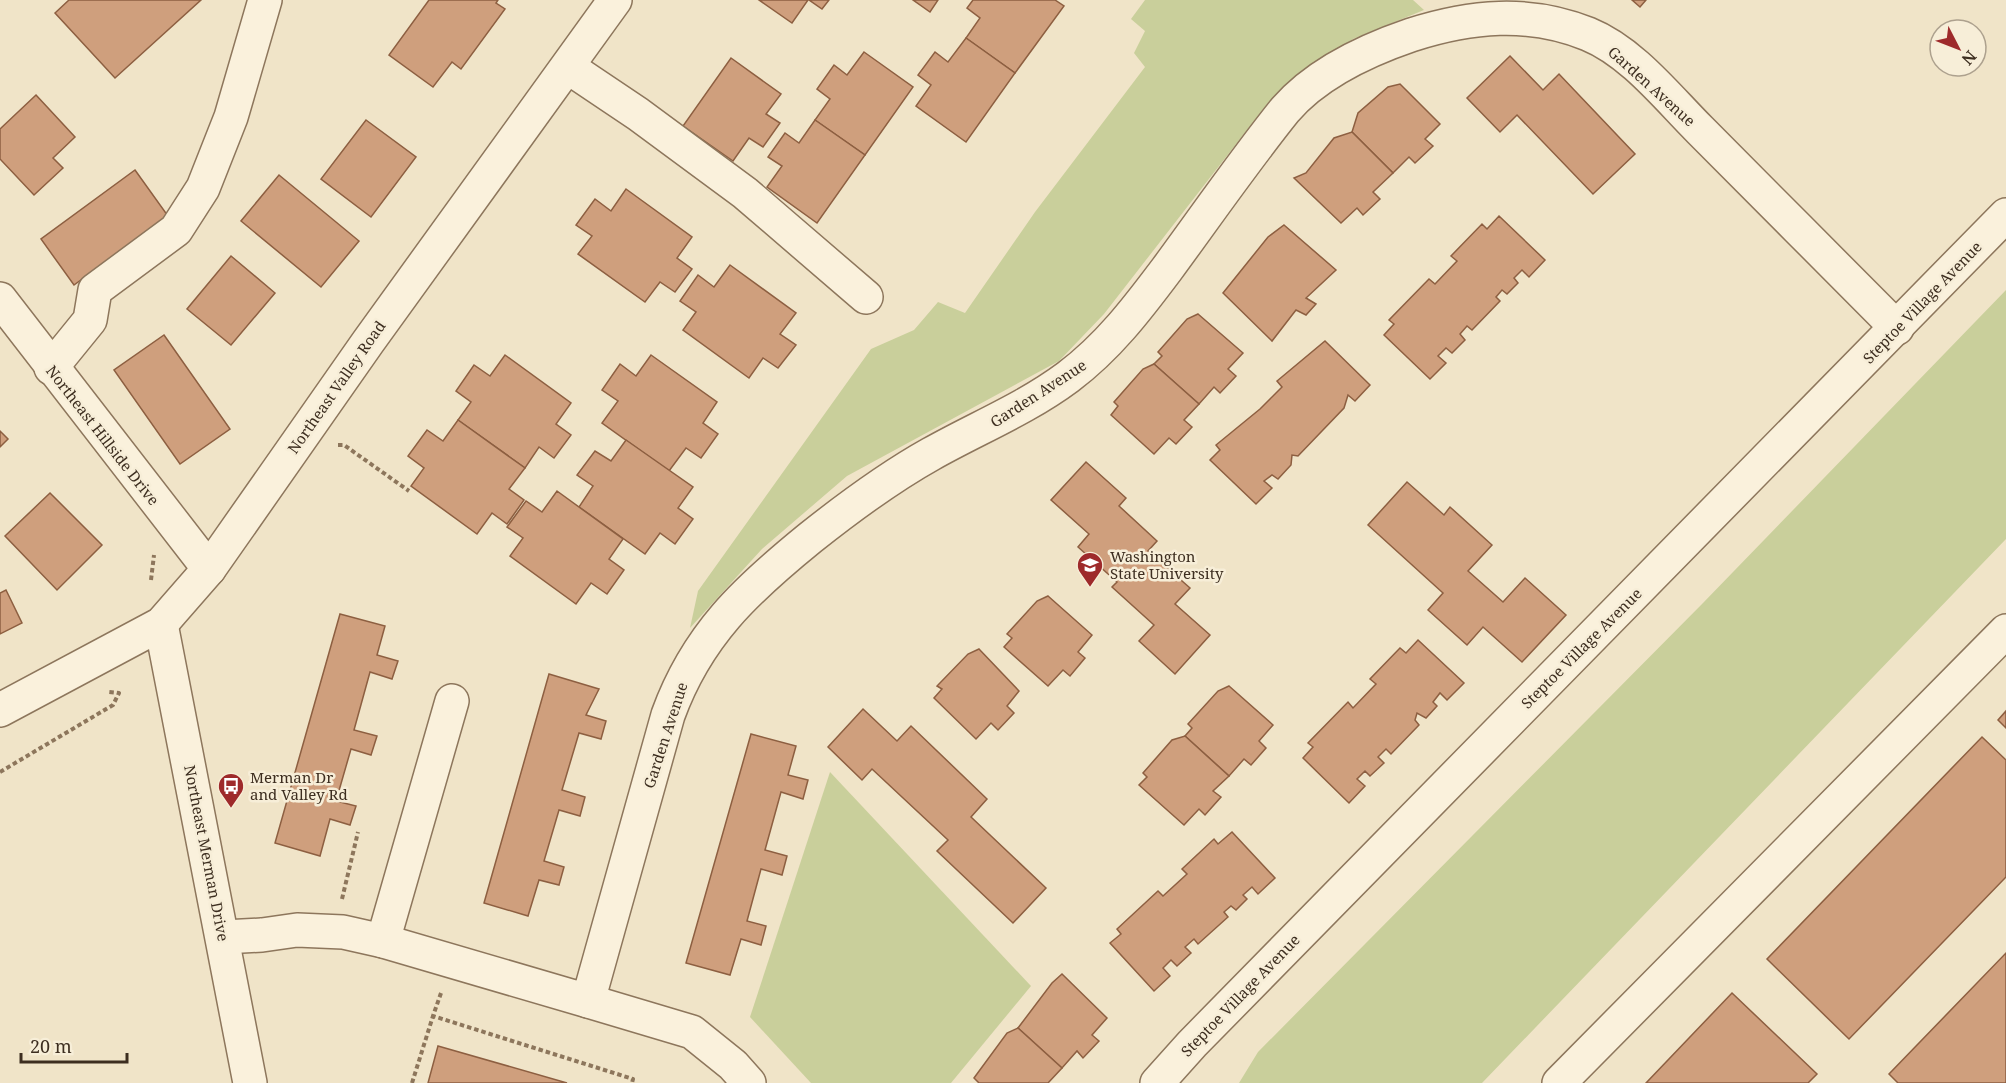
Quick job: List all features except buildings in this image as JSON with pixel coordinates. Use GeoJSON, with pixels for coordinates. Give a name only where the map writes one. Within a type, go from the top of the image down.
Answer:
{"type":"FeatureCollection","features":[{"type":"Feature","properties":{"kind":"street"},"geometry":{"type":"LineString","coordinates":[[51,368],[90,320],[95,290],[176,230],[203,188],[231,117],[265,0]]}},
{"type":"Feature","properties":{"kind":"street","name":"Northeast Valley Road"},"geometry":{"type":"LineString","coordinates":[[0,710],[161,624],[208,569],[615,0]]}},
{"type":"Feature","properties":{"kind":"street","name":"Garden Avenue"},"geometry":{"type":"LineString","coordinates":[[588,1000],[668,715],[680,682],[734,605],[777,566],[869,492],[935,452],[1003,419],[1064,380],[1102,350],[1132,315],[1288,106],[1325,77],[1374,49],[1438,27],[1501,16],[1560,25],[1590,35],[1611,47],[1659,90],[1897,328]]}},
{"type":"Feature","properties":{"kind":"street"},"geometry":{"type":"LineString","coordinates":[[568,67],[638,114],[745,193],[866,297]]}},
{"type":"Feature","properties":{"kind":"street","name":"Steptoe Village Avenue"},"geometry":{"type":"LineString","coordinates":[[1157,1083],[1251,984],[2006,215]]}},
{"type":"Feature","properties":{"kind":"street","name":"Northeast Hillside Drive"},"geometry":{"type":"LineString","coordinates":[[0,299],[208,569]]}},
{"type":"Feature","properties":{"kind":"street","name":"Northeast Merman Drive"},"geometry":{"type":"LineString","coordinates":[[161,624],[224,937],[250,1083]]}},
{"type":"Feature","properties":{"kind":"street"},"geometry":{"type":"LineString","coordinates":[[1559,1083],[2006,631]]}},
{"type":"Feature","properties":{"kind":"street"},"geometry":{"type":"LineString","coordinates":[[383,941],[452,701]]}},
{"type":"Feature","properties":{"kind":"street"},"geometry":{"type":"LineString","coordinates":[[224,937],[262,936],[297,930],[343,932],[383,941],[692,1032],[733,1065],[749,1083]]}},
{"type":"Feature","properties":{"kind":"path"},"geometry":{"type":"LineString","coordinates":[[332,448],[344,445],[409,491]]}},
{"type":"Feature","properties":{"kind":"path"},"geometry":{"type":"LineString","coordinates":[[148,587],[155,561],[153,551]]}},
{"type":"Feature","properties":{"kind":"path"},"geometry":{"type":"LineString","coordinates":[[0,771],[113,705],[118,693],[102,690]]}},
{"type":"Feature","properties":{"kind":"path"},"geometry":{"type":"LineString","coordinates":[[341,903],[358,832]]}},
{"type":"Feature","properties":{"kind":"path"},"geometry":{"type":"LineString","coordinates":[[412,1083],[451,961]]}},
{"type":"Feature","properties":{"kind":"path"},"geometry":{"type":"LineString","coordinates":[[433,1016],[633,1079],[632,1083]]}},
{"type":"Feature","properties":{"kind":"green space"},"geometry":{"type":"Polygon","coordinates":[[[1145,0],[1413,0],[1424,10],[1353,39],[1268,103],[1104,314],[1059,361],[847,476],[762,549],[690,628],[698,591],[871,349],[914,330],[938,302],[965,313],[1035,212],[1145,67],[1134,53],[1145,31],[1131,19],[1145,0]]]}},
{"type":"Feature","properties":{"kind":"green space"},"geometry":{"type":"Polygon","coordinates":[[[2006,290],[2006,539],[1482,1083],[1239,1083],[1258,1052],[1703,603],[2006,290]]]}},
{"type":"Feature","properties":{"kind":"green space"},"geometry":{"type":"Polygon","coordinates":[[[830,772],[1031,986],[951,1083],[811,1083],[750,1017],[830,772]]]}},
{"type":"Feature","properties":{"kind":"place","name":"Washington State University"},"geometry":{"type":"Point","coordinates":[1090,588]}},
{"type":"Feature","properties":{"kind":"place","name":"Merman Dr and Valley Rd"},"geometry":{"type":"Point","coordinates":[231,809]}}]}
